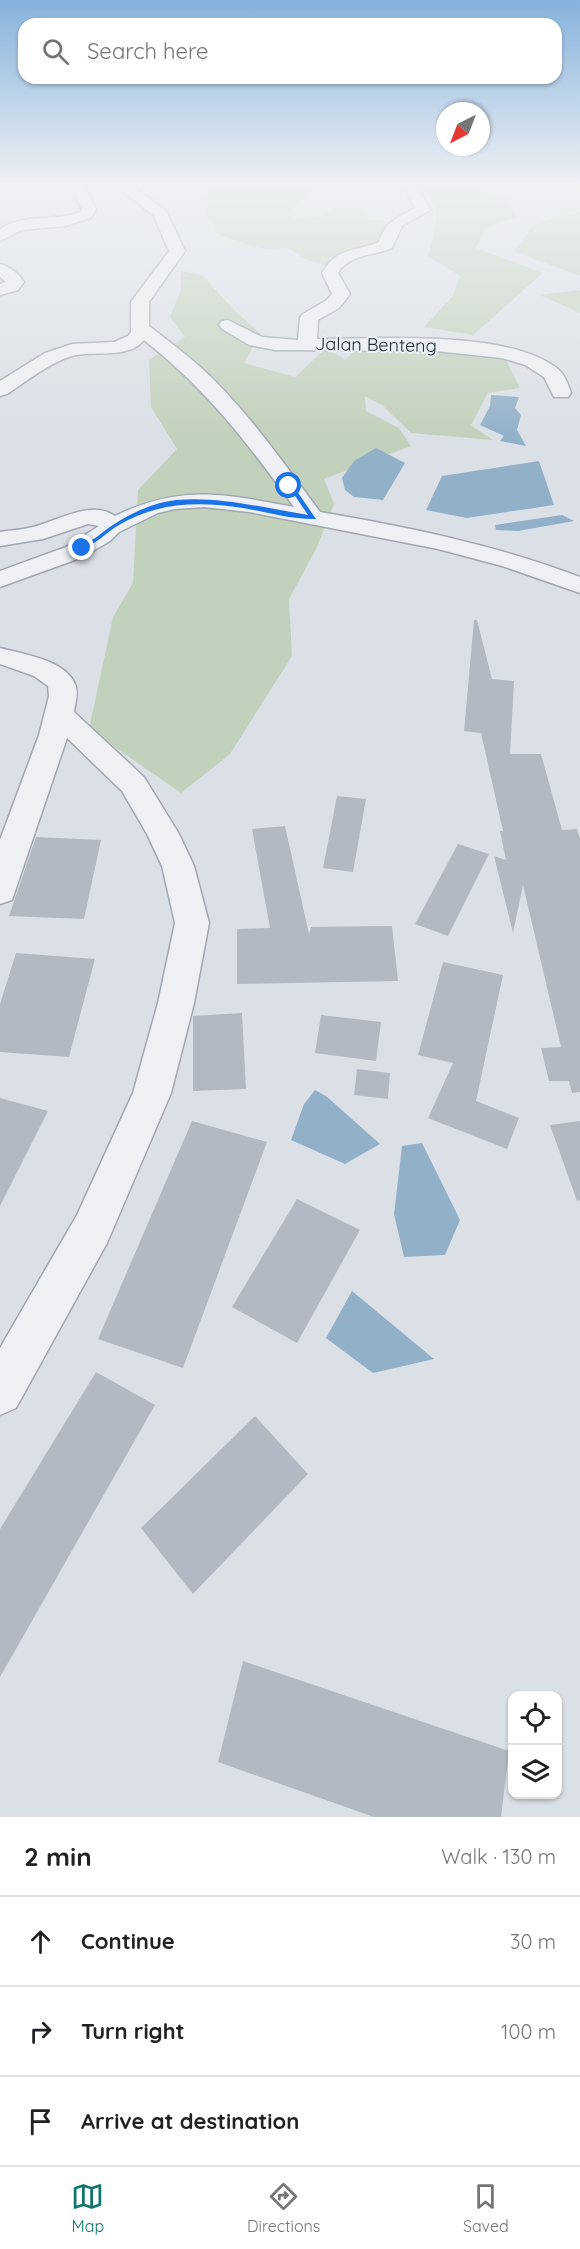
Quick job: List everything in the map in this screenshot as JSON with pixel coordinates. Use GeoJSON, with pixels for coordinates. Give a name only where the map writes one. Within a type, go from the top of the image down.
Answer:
{"type":"FeatureCollection","features":[{"type":"Feature","properties":{"kind":"street"},"geometry":{"type":"LineString","coordinates":[[0,290],[16,282],[1,269]]}},
{"type":"Feature","properties":{"kind":"street"},"geometry":{"type":"LineString","coordinates":[[0,390],[31,368],[61,353],[117,347],[129,343],[138,335],[140,328],[140,302],[164,269]]}},
{"type":"Feature","properties":{"kind":"street","name":"Jalan Benteng"},"geometry":{"type":"LineString","coordinates":[[332,269],[330,273],[341,294],[333,304],[309,318],[307,345],[452,346],[488,349],[536,363],[550,372],[558,381],[561,393]]}},
{"type":"Feature","properties":{"kind":"street"},"geometry":{"type":"LineString","coordinates":[[228,325],[248,339],[263,344],[307,345]]}},
{"type":"Feature","properties":{"kind":"street"},"geometry":{"type":"LineString","coordinates":[[140,328],[188,366],[205,383],[270,459],[314,518]]}},
{"type":"Feature","properties":{"kind":"street"},"geometry":{"type":"LineString","coordinates":[[0,374],[31,368]]}},
{"type":"Feature","properties":{"kind":"street"},"geometry":{"type":"LineString","coordinates":[[0,580],[82,548],[99,538],[111,527],[155,507],[187,501],[223,503],[314,518],[492,554],[543,570],[580,586]]}},
{"type":"Feature","properties":{"kind":"street"},"geometry":{"type":"LineString","coordinates":[[0,539],[35,534],[87,517],[105,519],[111,527]]}},
{"type":"Feature","properties":{"kind":"street"},"geometry":{"type":"LineString","coordinates":[[0,656],[37,668],[57,680],[63,688],[60,714],[15,841],[0,892]]}},
{"type":"Feature","properties":{"kind":"street"},"geometry":{"type":"LineString","coordinates":[[0,1392],[92,1229],[152,1093],[176,1003],[192,923],[178,866],[163,834],[133,784],[60,714]]}},
{"type":"Feature","properties":{"kind":"green space"},"geometry":{"type":"Polygon","coordinates":[[[448,269],[532,269],[543,273],[473,335],[424,327],[453,296],[460,276],[448,269]]]}},
{"type":"Feature","properties":{"kind":"green space"},"geometry":{"type":"Polygon","coordinates":[[[561,269],[580,269],[580,276],[561,269]]]}},
{"type":"Feature","properties":{"kind":"green space"},"geometry":{"type":"Polygon","coordinates":[[[181,271],[202,275],[236,312],[261,334],[244,363],[295,377],[325,349],[346,359],[357,348],[476,350],[505,358],[520,388],[488,393],[471,425],[493,440],[411,433],[382,405],[365,396],[366,411],[399,428],[411,446],[324,479],[334,504],[316,549],[289,599],[292,656],[230,754],[181,793],[89,729],[113,617],[133,583],[138,490],[177,449],[151,407],[149,360],[185,337],[170,317],[181,290],[181,271]]]}},
{"type":"Feature","properties":{"kind":"green space"},"geometry":{"type":"Polygon","coordinates":[[[578,290],[580,291],[580,313],[540,295],[578,290]]]}},
{"type":"Feature","properties":{"kind":"water"},"geometry":{"type":"Polygon","coordinates":[[[491,395],[519,397],[515,408],[521,415],[517,430],[526,446],[500,441],[504,436],[480,425],[490,406],[491,395]]]}},
{"type":"Feature","properties":{"kind":"water"},"geometry":{"type":"Polygon","coordinates":[[[376,448],[405,463],[383,500],[354,497],[345,490],[342,478],[354,461],[376,448]]]}},
{"type":"Feature","properties":{"kind":"water"},"geometry":{"type":"Polygon","coordinates":[[[539,461],[554,505],[467,518],[426,510],[442,476],[539,461]]]}},
{"type":"Feature","properties":{"kind":"water"},"geometry":{"type":"Polygon","coordinates":[[[562,515],[574,521],[518,531],[496,530],[495,525],[562,515]]]}},
{"type":"Feature","properties":{"kind":"water"},"geometry":{"type":"Polygon","coordinates":[[[315,1090],[326,1096],[380,1144],[345,1164],[291,1140],[304,1104],[315,1090]]]}},
{"type":"Feature","properties":{"kind":"water"},"geometry":{"type":"Polygon","coordinates":[[[422,1143],[460,1220],[445,1255],[404,1257],[394,1214],[402,1146],[422,1143]]]}},
{"type":"Feature","properties":{"kind":"water"},"geometry":{"type":"Polygon","coordinates":[[[352,1291],[434,1359],[373,1373],[326,1338],[352,1291]]]}},
{"type":"Feature","properties":{"kind":"building"},"geometry":{"type":"Polygon","coordinates":[[[474,620],[477,620],[492,679],[514,681],[510,754],[541,754],[562,830],[577,829],[580,839],[580,1092],[572,1093],[569,1081],[549,1081],[541,1048],[561,1047],[523,885],[513,933],[494,856],[506,860],[500,831],[503,831],[481,733],[464,731],[474,620]]]}},
{"type":"Feature","properties":{"kind":"building"},"geometry":{"type":"Polygon","coordinates":[[[337,796],[366,799],[353,872],[323,868],[337,796]]]}},
{"type":"Feature","properties":{"kind":"building"},"geometry":{"type":"Polygon","coordinates":[[[285,826],[309,934],[311,927],[392,926],[398,981],[237,984],[237,929],[270,928],[252,829],[285,826]]]}},
{"type":"Feature","properties":{"kind":"building"},"geometry":{"type":"Polygon","coordinates":[[[36,837],[101,840],[84,919],[9,916],[36,837]]]}},
{"type":"Feature","properties":{"kind":"building"},"geometry":{"type":"Polygon","coordinates":[[[458,844],[489,854],[448,936],[415,924],[458,844]]]}},
{"type":"Feature","properties":{"kind":"building"},"geometry":{"type":"Polygon","coordinates":[[[16,953],[95,959],[69,1057],[0,1052],[0,1004],[16,953]]]}},
{"type":"Feature","properties":{"kind":"building"},"geometry":{"type":"Polygon","coordinates":[[[443,962],[503,975],[476,1101],[519,1118],[507,1149],[428,1118],[453,1063],[418,1055],[443,962]]]}},
{"type":"Feature","properties":{"kind":"building"},"geometry":{"type":"Polygon","coordinates":[[[242,1013],[246,1089],[193,1091],[193,1016],[242,1013]]]}},
{"type":"Feature","properties":{"kind":"building"},"geometry":{"type":"Polygon","coordinates":[[[321,1015],[381,1022],[376,1061],[315,1053],[321,1015]]]}},
{"type":"Feature","properties":{"kind":"building"},"geometry":{"type":"Polygon","coordinates":[[[357,1069],[390,1073],[388,1099],[354,1095],[357,1069]]]}},
{"type":"Feature","properties":{"kind":"building"},"geometry":{"type":"Polygon","coordinates":[[[0,1098],[48,1111],[0,1206],[0,1098]]]}},
{"type":"Feature","properties":{"kind":"building"},"geometry":{"type":"Polygon","coordinates":[[[192,1121],[267,1142],[183,1368],[98,1339],[192,1121]]]}},
{"type":"Feature","properties":{"kind":"building"},"geometry":{"type":"Polygon","coordinates":[[[580,1121],[580,1200],[577,1201],[550,1125],[580,1121]]]}},
{"type":"Feature","properties":{"kind":"building"},"geometry":{"type":"Polygon","coordinates":[[[297,1199],[360,1230],[297,1343],[232,1307],[297,1199]]]}},
{"type":"Feature","properties":{"kind":"building"},"geometry":{"type":"Polygon","coordinates":[[[96,1372],[155,1405],[0,1677],[0,1529],[96,1372]]]}},
{"type":"Feature","properties":{"kind":"building"},"geometry":{"type":"Polygon","coordinates":[[[255,1416],[308,1474],[193,1594],[141,1528],[255,1416]]]}},
{"type":"Feature","properties":{"kind":"building"},"geometry":{"type":"Polygon","coordinates":[[[243,1661],[508,1751],[501,1817],[374,1817],[218,1762],[243,1661]]]}},
{"type":"Feature","properties":{"kind":"route"},"geometry":{"type":"LineString","coordinates":[[82,548],[106,533],[111,527],[142,512],[175,502],[223,503],[314,518],[289,486]]}}]}
